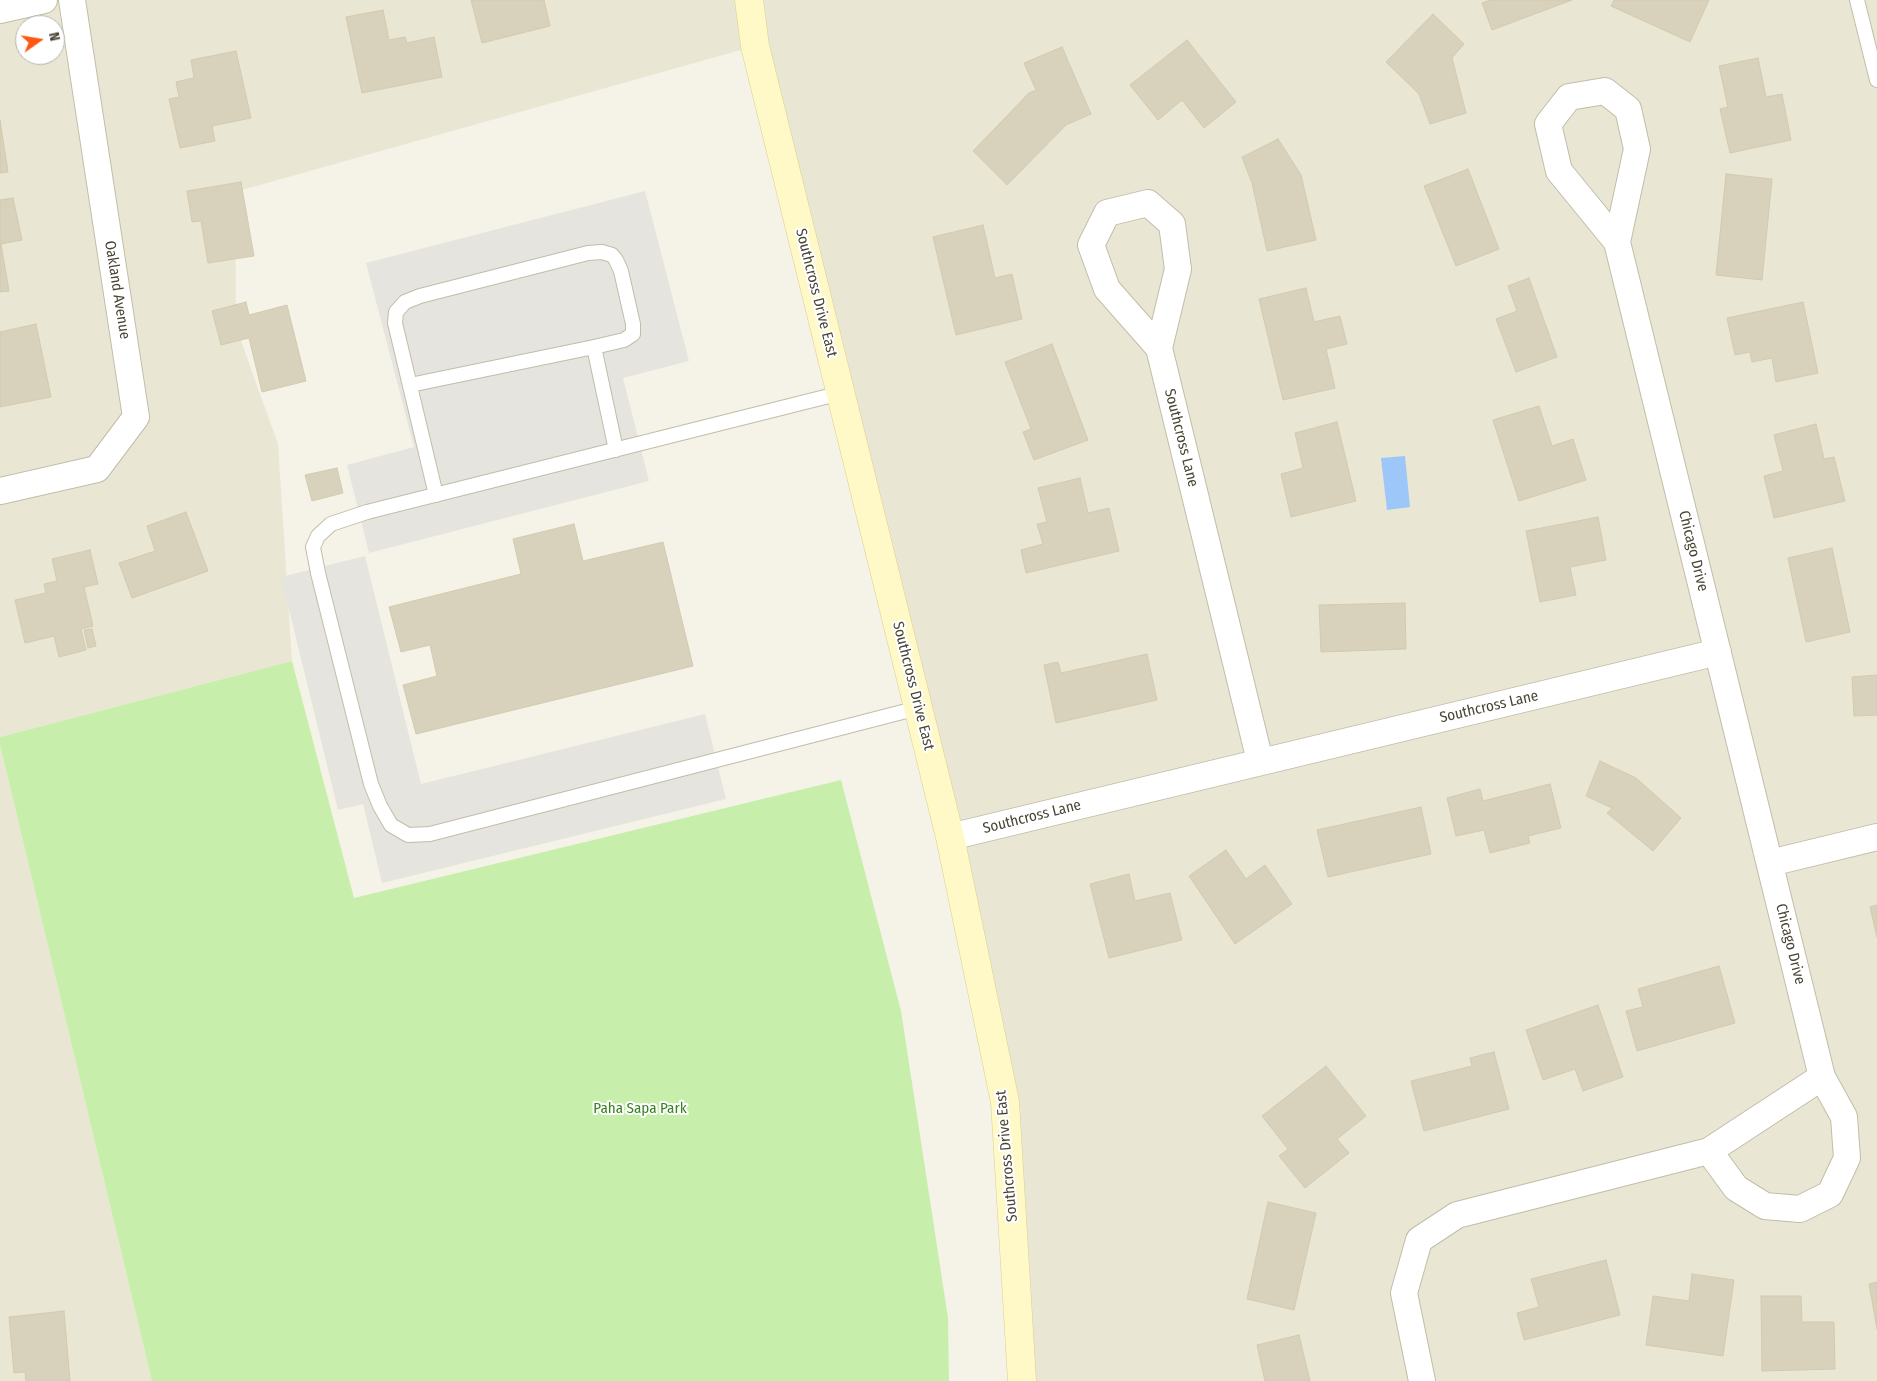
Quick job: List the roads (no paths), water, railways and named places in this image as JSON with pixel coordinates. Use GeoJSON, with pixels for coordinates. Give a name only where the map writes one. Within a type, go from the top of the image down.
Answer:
{"type":"FeatureCollection","features":[{"type":"Feature","properties":{"kind":"street"},"geometry":{"type":"LineString","coordinates":[[0,10],[44,0]]}},
{"type":"Feature","properties":{"kind":"street","name":"Oakland Avenue"},"geometry":{"type":"LineString","coordinates":[[0,491],[97,469],[136,416],[72,0]]}},
{"type":"Feature","properties":{"kind":"street","name":"Southcross Drive East"},"geometry":{"type":"LineString","coordinates":[[749,0],[755,46],[950,837],[1005,1102],[1022,1381]]}},
{"type":"Feature","properties":{"kind":"street","name":"Chicago Drive"},"geometry":{"type":"LineString","coordinates":[[1617,242],[1637,149],[1628,109],[1604,91],[1569,97],[1548,124],[1559,171],[1617,242],[1822,1076],[1844,1117],[1847,1158],[1830,1194],[1800,1209],[1766,1206],[1736,1188],[1709,1151]]}},
{"type":"Feature","properties":{"kind":"street","name":"Southcross Lane"},"geometry":{"type":"LineString","coordinates":[[1160,348],[1107,289],[1091,244],[1107,213],[1148,203],[1172,224],[1178,270],[1160,348],[1260,761]]}},
{"type":"Feature","properties":{"kind":"street","name":"Southcross Lane"},"geometry":{"type":"LineString","coordinates":[[950,837],[1718,652]]}},
{"type":"Feature","properties":{"kind":"street"},"geometry":{"type":"LineString","coordinates":[[1770,863],[1877,837]]}},
{"type":"Feature","properties":{"kind":"street"},"geometry":{"type":"LineString","coordinates":[[1422,1381],[1404,1293],[1418,1240],[1457,1215],[1709,1151],[1822,1076]]}},
{"type":"Feature","properties":{"kind":"lane"},"geometry":{"type":"LineString","coordinates":[[1857,0],[1877,80]]}},
{"type":"Feature","properties":{"kind":"lane"},"geometry":{"type":"LineString","coordinates":[[410,385],[624,340],[633,334],[633,324],[621,271],[616,260],[612,255],[602,252],[588,253],[420,296],[405,302],[396,312],[395,323],[436,495]]}},
{"type":"Feature","properties":{"kind":"lane"},"geometry":{"type":"LineString","coordinates":[[594,347],[616,450]]}},
{"type":"Feature","properties":{"kind":"lane"},"geometry":{"type":"LineString","coordinates":[[841,393],[436,495],[331,524],[318,536],[313,547],[318,573],[371,784],[380,806],[391,825],[408,835],[430,834],[918,708]]}},
{"type":"Feature","properties":{"kind":"water"},"geometry":{"type":"Polygon","coordinates":[[[1405,456],[1410,507],[1387,510],[1381,458],[1405,456]]]}},
{"type":"Feature","properties":{"kind":"park label","name":"Paha Sapa Park"},"geometry":{"type":"Point","coordinates":[640,1109]}}]}
